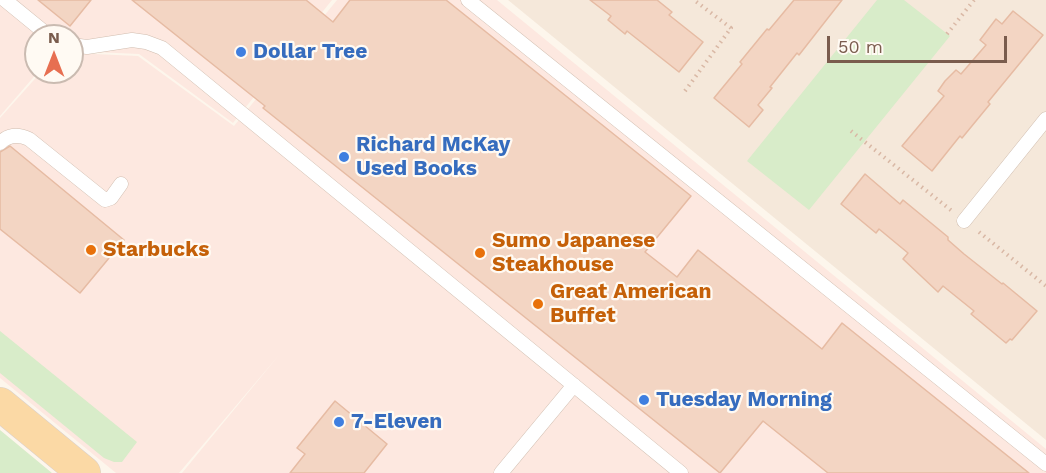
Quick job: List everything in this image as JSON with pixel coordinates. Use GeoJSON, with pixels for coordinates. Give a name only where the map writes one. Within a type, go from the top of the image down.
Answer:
{"type":"FeatureCollection","features":[{"type":"Feature","properties":{"kind":"main road"},"geometry":{"type":"LineString","coordinates":[[0,404],[84,473]]}},
{"type":"Feature","properties":{"kind":"lane"},"geometry":{"type":"LineString","coordinates":[[5,0],[34,24]]}},
{"type":"Feature","properties":{"kind":"lane"},"geometry":{"type":"LineString","coordinates":[[468,0],[1046,464]]}},
{"type":"Feature","properties":{"kind":"lane"},"geometry":{"type":"LineString","coordinates":[[84,47],[132,40],[162,48],[681,473]]}},
{"type":"Feature","properties":{"kind":"lane"},"geometry":{"type":"LineString","coordinates":[[964,221],[1046,119]]}},
{"type":"Feature","properties":{"kind":"lane"},"geometry":{"type":"LineString","coordinates":[[0,143],[16,135],[29,139],[105,200],[111,198],[121,184]]}},
{"type":"Feature","properties":{"kind":"lane"},"geometry":{"type":"LineString","coordinates":[[501,473],[574,385]]}},
{"type":"Feature","properties":{"kind":"path"},"geometry":{"type":"LineString","coordinates":[[685,90],[731,28],[694,0]]}},
{"type":"Feature","properties":{"kind":"path"},"geometry":{"type":"LineString","coordinates":[[946,34],[974,0]]}},
{"type":"Feature","properties":{"kind":"shaded area"},"geometry":{"type":"Polygon","coordinates":[[[0,0],[332,0],[233,123],[139,54],[84,52],[84,24],[24,24],[24,84],[28,84],[0,116],[0,0]]]}},
{"type":"Feature","properties":{"kind":"shaded area"},"geometry":{"type":"Polygon","coordinates":[[[337,0],[497,0],[1046,449],[1046,473],[182,473],[279,355],[179,473],[116,473],[0,378],[0,118],[30,84],[84,84],[84,54],[138,56],[234,126],[337,0]]]}},
{"type":"Feature","properties":{"kind":"shaded area"},"geometry":{"type":"Polygon","coordinates":[[[508,0],[1046,0],[1046,440],[508,0]]]}},
{"type":"Feature","properties":{"kind":"green space"},"geometry":{"type":"Polygon","coordinates":[[[877,0],[904,0],[950,36],[809,210],[747,161],[877,0]]]}},
{"type":"Feature","properties":{"kind":"green space"},"geometry":{"type":"Polygon","coordinates":[[[0,331],[137,442],[122,462],[104,458],[0,373],[0,331]]]}},
{"type":"Feature","properties":{"kind":"green space"},"geometry":{"type":"Polygon","coordinates":[[[0,430],[52,473],[0,473],[0,430]]]}},
{"type":"Feature","properties":{"kind":"building"},"geometry":{"type":"Polygon","coordinates":[[[38,0],[91,0],[72,24],[68,24],[38,0]]]}},
{"type":"Feature","properties":{"kind":"building"},"geometry":{"type":"Polygon","coordinates":[[[132,0],[306,0],[333,22],[350,0],[446,0],[691,196],[645,252],[677,277],[698,250],[822,349],[842,323],[1029,473],[828,473],[763,421],[720,473],[263,108],[265,106],[132,0]]]}},
{"type":"Feature","properties":{"kind":"building"},"geometry":{"type":"Polygon","coordinates":[[[590,0],[657,0],[672,12],[669,15],[703,42],[679,72],[627,31],[625,34],[608,20],[611,16],[590,0]]]}},
{"type":"Feature","properties":{"kind":"building"},"geometry":{"type":"Polygon","coordinates":[[[794,0],[842,0],[799,55],[797,53],[770,87],[772,88],[758,105],[763,110],[749,127],[714,98],[742,64],[740,62],[794,0]]]}},
{"type":"Feature","properties":{"kind":"building"},"geometry":{"type":"Polygon","coordinates":[[[1013,11],[1043,35],[988,102],[990,104],[932,171],[902,146],[944,96],[938,91],[945,81],[956,70],[961,74],[986,45],[980,40],[996,19],[1002,24],[1013,11]]]}},
{"type":"Feature","properties":{"kind":"building"},"geometry":{"type":"Polygon","coordinates":[[[10,146],[124,240],[80,293],[0,229],[0,152],[10,146]]]}},
{"type":"Feature","properties":{"kind":"building"},"geometry":{"type":"Polygon","coordinates":[[[865,174],[900,204],[903,200],[948,237],[948,240],[964,254],[1037,311],[1012,340],[1006,343],[971,314],[974,311],[943,286],[938,292],[903,259],[908,253],[879,229],[876,233],[841,204],[865,174]]]}},
{"type":"Feature","properties":{"kind":"building","name":"7-Eleven"},"geometry":{"type":"Polygon","coordinates":[[[335,401],[387,444],[364,473],[290,473],[305,454],[297,448],[335,401]]]}},
{"type":"Feature","properties":{"kind":"place","name":"Dollar Tree"},"geometry":{"type":"Point","coordinates":[241,52]}},
{"type":"Feature","properties":{"kind":"place","name":"Richard McKay Used Books"},"geometry":{"type":"Point","coordinates":[344,157]}},
{"type":"Feature","properties":{"kind":"place","name":"Starbucks"},"geometry":{"type":"Point","coordinates":[91,250]}},
{"type":"Feature","properties":{"kind":"place","name":"Sumo Japanese Steakhouse"},"geometry":{"type":"Point","coordinates":[480,253]}},
{"type":"Feature","properties":{"kind":"place","name":"Great American Buffet"},"geometry":{"type":"Point","coordinates":[538,304]}},
{"type":"Feature","properties":{"kind":"place","name":"Tuesday Morning"},"geometry":{"type":"Point","coordinates":[644,400]}},
{"type":"Feature","properties":{"kind":"place","name":"7-Eleven"},"geometry":{"type":"Point","coordinates":[339,422]}}]}
